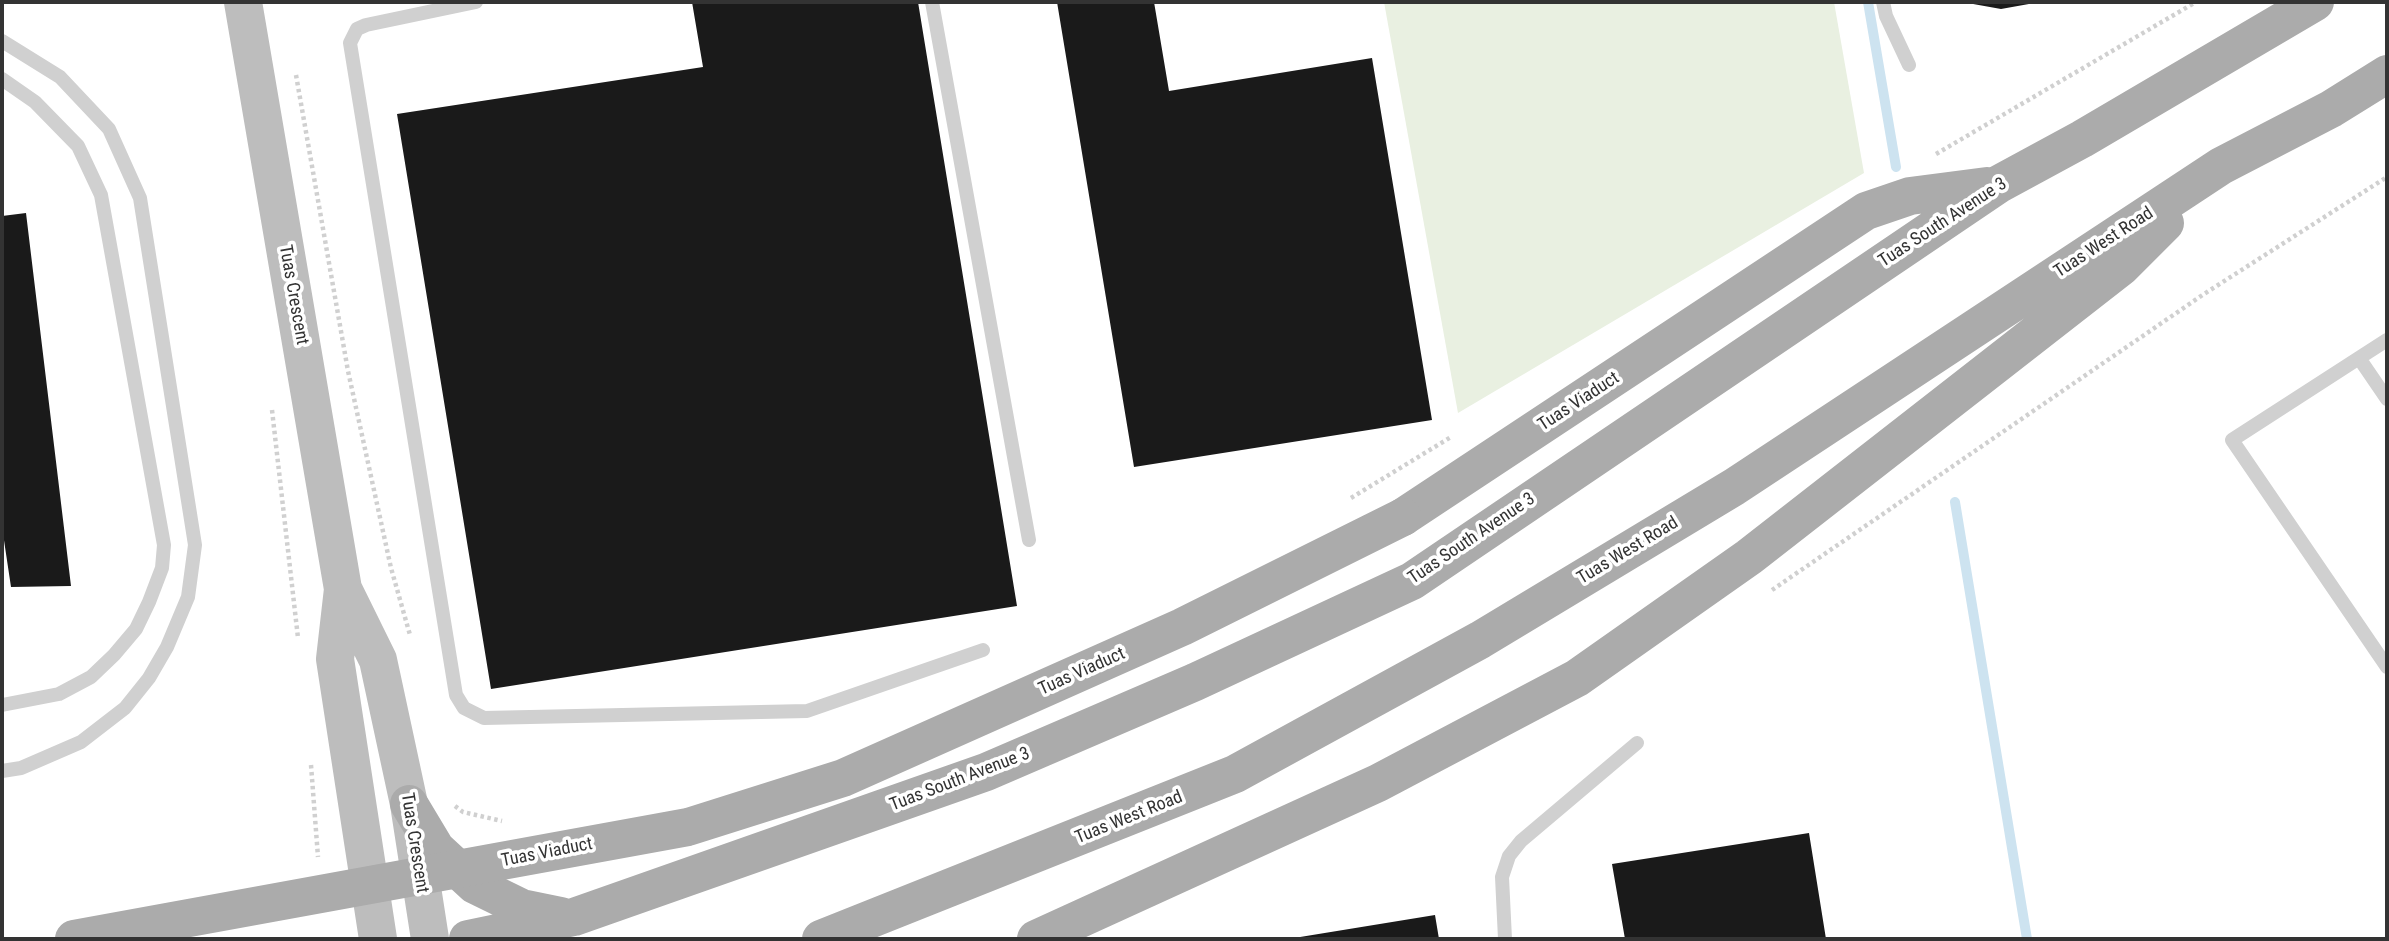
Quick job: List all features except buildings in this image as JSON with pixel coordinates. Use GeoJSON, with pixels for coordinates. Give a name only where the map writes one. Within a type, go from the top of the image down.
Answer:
{"type":"FeatureCollection","features":[{"type":"Feature","properties":{"kind":"main road","name":"Tuas South Avenue 3"},"geometry":{"type":"LineString","coordinates":[[468,939],[574,917],[986,772],[1195,682],[1412,581],[1999,184],[2082,139],[2315,2]]}},
{"type":"Feature","properties":{"kind":"main road","name":"Tuas West Road"},"geometry":{"type":"LineString","coordinates":[[821,939],[1235,774],[1468,647],[1734,487],[2221,166],[2331,109],[2387,74]]}},
{"type":"Feature","properties":{"kind":"main road"},"geometry":{"type":"LineString","coordinates":[[1036,939],[1378,783],[1577,678],[1749,557],[2121,267],[2221,166]]}},
{"type":"Feature","properties":{"kind":"main road","name":"Tuas Viaduct"},"geometry":{"type":"LineString","coordinates":[[74,939],[688,827],[843,778],[1182,627],[1403,517],[1866,211],[1910,196],[1941,194],[1999,184]]}},
{"type":"Feature","properties":{"kind":"main road"},"geometry":{"type":"LineString","coordinates":[[409,804],[436,849],[475,885],[522,908],[574,917]]}},
{"type":"Feature","properties":{"kind":"street","name":"Tuas Crescent"},"geometry":{"type":"LineString","coordinates":[[243,2],[343,589],[335,659],[378,939]]}},
{"type":"Feature","properties":{"kind":"street","name":"Tuas Crescent"},"geometry":{"type":"LineString","coordinates":[[343,589],[378,660],[409,804],[430,939]]}},
{"type":"Feature","properties":{"kind":"lane"},"geometry":{"type":"LineString","coordinates":[[476,2],[366,25],[357,29],[350,43],[456,695],[464,708],[484,718],[807,711],[983,650]]}},
{"type":"Feature","properties":{"kind":"lane"},"geometry":{"type":"LineString","coordinates":[[932,2],[1029,540]]}},
{"type":"Feature","properties":{"kind":"lane"},"geometry":{"type":"LineString","coordinates":[[1883,2],[1886,16],[1909,65]]}},
{"type":"Feature","properties":{"kind":"lane"},"geometry":{"type":"LineString","coordinates":[[2,41],[60,77],[108,130],[140,198],[195,545],[188,597],[173,634],[149,678],[125,708],[81,742],[21,768],[2,771]]}},
{"type":"Feature","properties":{"kind":"lane"},"geometry":{"type":"LineString","coordinates":[[2,79],[35,102],[78,146],[102,195],[164,545],[162,568],[149,602],[136,629],[114,655],[91,677],[59,694],[2,705]]}},
{"type":"Feature","properties":{"kind":"lane"},"geometry":{"type":"LineString","coordinates":[[2387,340],[2232,440],[2387,667]]}},
{"type":"Feature","properties":{"kind":"lane"},"geometry":{"type":"LineString","coordinates":[[2359,358],[2387,399]]}},
{"type":"Feature","properties":{"kind":"lane"},"geometry":{"type":"LineString","coordinates":[[1505,939],[1502,877],[1509,856],[1521,841],[1637,743]]}},
{"type":"Feature","properties":{"kind":"path"},"geometry":{"type":"LineString","coordinates":[[1931,157],[2196,2]]}},
{"type":"Feature","properties":{"kind":"path"},"geometry":{"type":"LineString","coordinates":[[295,67],[348,371],[391,568],[413,647]]}},
{"type":"Feature","properties":{"kind":"path"},"geometry":{"type":"LineString","coordinates":[[271,400],[299,644]]}},
{"type":"Feature","properties":{"kind":"path"},"geometry":{"type":"LineString","coordinates":[[1349,499],[1453,436]]}},
{"type":"Feature","properties":{"kind":"path"},"geometry":{"type":"LineString","coordinates":[[310,753],[318,862]]}},
{"type":"Feature","properties":{"kind":"path"},"geometry":{"type":"LineString","coordinates":[[450,803],[463,812],[515,824]]}},
{"type":"Feature","properties":{"kind":"green space"},"geometry":{"type":"Polygon","coordinates":[[[1384,2],[1834,2],[1864,173],[1458,413],[1384,2]]]}},
{"type":"Feature","properties":{"kind":"waterway"},"geometry":{"type":"LineString","coordinates":[[1868,2],[1896,167]]}},
{"type":"Feature","properties":{"kind":"waterway"},"geometry":{"type":"LineString","coordinates":[[1955,502],[2027,939]]}}]}
